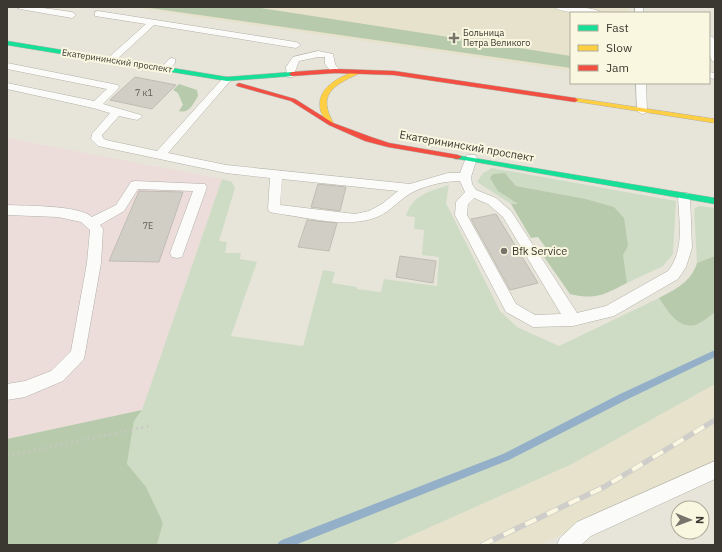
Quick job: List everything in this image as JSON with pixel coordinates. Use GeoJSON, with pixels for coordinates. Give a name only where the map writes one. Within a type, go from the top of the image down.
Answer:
{"type":"FeatureCollection","features":[{"type":"Feature","properties":{"kind":"street","name":"Екатерининский проспект"},"geometry":{"type":"LineString","coordinates":[[7,43],[227,79],[361,71],[485,83],[642,111],[715,121]]}},
{"type":"Feature","properties":{"kind":"street"},"geometry":{"type":"LineString","coordinates":[[331,124],[323,110],[323,98],[330,86],[361,71]]}},
{"type":"Feature","properties":{"kind":"street","name":"Екатерининский проспект"},"geometry":{"type":"LineString","coordinates":[[227,79],[235,84],[293,100],[331,124],[368,139],[388,145],[715,201]]}},
{"type":"Feature","properties":{"kind":"lane"},"geometry":{"type":"LineString","coordinates":[[20,7],[72,15]]}},
{"type":"Feature","properties":{"kind":"lane"},"geometry":{"type":"LineString","coordinates":[[558,7],[591,12]]}},
{"type":"Feature","properties":{"kind":"lane"},"geometry":{"type":"LineString","coordinates":[[98,14],[296,46]]}},
{"type":"Feature","properties":{"kind":"lane"},"geometry":{"type":"LineString","coordinates":[[111,60],[152,23]]}},
{"type":"Feature","properties":{"kind":"lane"},"geometry":{"type":"LineString","coordinates":[[710,39],[715,59]]}},
{"type":"Feature","properties":{"kind":"lane"},"geometry":{"type":"LineString","coordinates":[[290,75],[291,67],[296,59],[327,54],[330,56],[330,64],[335,72]]}},
{"type":"Feature","properties":{"kind":"lane"},"geometry":{"type":"LineString","coordinates":[[165,69],[172,61]]}},
{"type":"Feature","properties":{"kind":"lane"},"geometry":{"type":"LineString","coordinates":[[7,66],[114,88],[96,105]]}},
{"type":"Feature","properties":{"kind":"lane"},"geometry":{"type":"LineString","coordinates":[[160,155],[227,79]]}},
{"type":"Feature","properties":{"kind":"lane"},"geometry":{"type":"LineString","coordinates":[[641,84],[642,111]]}},
{"type":"Feature","properties":{"kind":"lane"},"geometry":{"type":"LineString","coordinates":[[7,86],[96,105],[117,112],[137,116]]}},
{"type":"Feature","properties":{"kind":"lane"},"geometry":{"type":"LineString","coordinates":[[117,112],[98,134],[97,139],[102,143],[226,169],[410,188],[448,177],[465,177]]}},
{"type":"Feature","properties":{"kind":"lane"},"geometry":{"type":"LineString","coordinates":[[471,158],[465,177],[466,184],[472,193],[492,201],[507,214],[573,320]]}},
{"type":"Feature","properties":{"kind":"lane"},"geometry":{"type":"LineString","coordinates":[[276,174],[274,209],[355,219],[373,214],[386,207],[410,188]]}},
{"type":"Feature","properties":{"kind":"lane"},"geometry":{"type":"LineString","coordinates":[[91,224],[120,208],[135,185],[202,187],[177,253]]}},
{"type":"Feature","properties":{"kind":"lane"},"geometry":{"type":"LineString","coordinates":[[472,193],[462,202],[461,215],[511,308],[533,321],[573,320],[609,312],[673,275],[681,267],[686,250],[684,196]]}},
{"type":"Feature","properties":{"kind":"lane"},"geometry":{"type":"LineString","coordinates":[[7,210],[58,212],[85,218],[97,229],[94,263],[78,354],[57,376],[25,389],[7,392]]}},
{"type":"Feature","properties":{"kind":"lane"},"geometry":{"type":"LineString","coordinates":[[566,545],[584,529],[638,506],[715,470]]}},
{"type":"Feature","properties":{"kind":"path"},"geometry":{"type":"LineString","coordinates":[[7,456],[149,426]]}},
{"type":"Feature","properties":{"kind":"shaded area","name":"Больница Петра Великого"},"geometry":{"type":"Polygon","coordinates":[[[129,7],[628,7],[628,12],[570,12],[570,71],[129,7]]]}},
{"type":"Feature","properties":{"kind":"shaded area"},"geometry":{"type":"Polygon","coordinates":[[[7,138],[222,179],[142,410],[7,439],[7,138]]]}},
{"type":"Feature","properties":{"kind":"shaded area"},"geometry":{"type":"Polygon","coordinates":[[[715,384],[715,465],[539,545],[390,545],[572,464],[715,384]]]}},
{"type":"Feature","properties":{"kind":"green space"},"geometry":{"type":"Polygon","coordinates":[[[143,7],[254,7],[570,56],[570,68],[143,7]]]}},
{"type":"Feature","properties":{"kind":"green space"},"geometry":{"type":"Polygon","coordinates":[[[179,84],[197,90],[198,96],[188,110],[182,112],[179,111],[183,105],[178,93],[173,90],[179,84]]]}},
{"type":"Feature","properties":{"kind":"green space"},"geometry":{"type":"Polygon","coordinates":[[[492,168],[676,201],[673,254],[663,266],[627,283],[614,207],[586,199],[516,186],[505,173],[519,205],[511,204],[477,182],[483,173],[492,168]]]}},
{"type":"Feature","properties":{"kind":"green space"},"geometry":{"type":"Polygon","coordinates":[[[505,173],[516,186],[586,199],[614,207],[624,218],[628,246],[623,255],[627,283],[612,291],[600,295],[579,296],[570,294],[542,254],[549,252],[538,237],[531,238],[511,204],[518,204],[498,191],[490,178],[493,174],[505,173]]]}},
{"type":"Feature","properties":{"kind":"green space"},"geometry":{"type":"Polygon","coordinates":[[[222,179],[232,182],[235,188],[219,241],[227,242],[225,253],[241,253],[240,259],[257,262],[231,336],[303,346],[323,270],[335,272],[332,283],[357,287],[357,289],[381,292],[384,279],[437,286],[439,257],[422,255],[424,230],[414,229],[415,217],[406,216],[409,209],[417,199],[429,192],[449,185],[446,203],[500,311],[517,327],[559,346],[659,298],[667,311],[699,324],[715,312],[715,384],[572,464],[390,545],[157,545],[163,523],[127,464],[134,421],[142,410],[222,179]]]}},
{"type":"Feature","properties":{"kind":"green space"},"geometry":{"type":"Polygon","coordinates":[[[699,206],[715,208],[715,256],[697,263],[694,209],[699,206]]]}},
{"type":"Feature","properties":{"kind":"green space"},"geometry":{"type":"Polygon","coordinates":[[[715,256],[715,312],[700,323],[687,325],[681,323],[670,314],[659,298],[677,288],[687,280],[697,263],[715,256]]]}},
{"type":"Feature","properties":{"kind":"green space"},"geometry":{"type":"Polygon","coordinates":[[[142,410],[134,421],[127,464],[146,487],[163,523],[157,545],[7,545],[7,439],[142,410]]]}},
{"type":"Feature","properties":{"kind":"building"},"geometry":{"type":"Polygon","coordinates":[[[135,77],[176,85],[152,109],[110,100],[135,77]]]}},
{"type":"Feature","properties":{"kind":"building"},"geometry":{"type":"Polygon","coordinates":[[[318,184],[346,187],[340,211],[311,207],[318,184]]]}},
{"type":"Feature","properties":{"kind":"building"},"geometry":{"type":"Polygon","coordinates":[[[139,191],[183,192],[159,262],[109,261],[139,191]]]}},
{"type":"Feature","properties":{"kind":"building","name":"Bfk Service"},"geometry":{"type":"Polygon","coordinates":[[[496,214],[538,283],[510,290],[471,219],[496,214]]]}},
{"type":"Feature","properties":{"kind":"building"},"geometry":{"type":"Polygon","coordinates":[[[307,220],[337,223],[329,251],[298,247],[307,220]]]}},
{"type":"Feature","properties":{"kind":"building"},"geometry":{"type":"Polygon","coordinates":[[[400,256],[436,261],[433,283],[396,277],[400,256]]]}},
{"type":"Feature","properties":{"kind":"waterway"},"geometry":{"type":"LineString","coordinates":[[282,545],[506,457],[623,397],[715,353]]}},
{"type":"Feature","properties":{"kind":"railway"},"geometry":{"type":"LineString","coordinates":[[482,545],[604,487],[715,420]]}},
{"type":"Feature","properties":{"kind":"traffic: fast"},"geometry":{"type":"LineString","coordinates":[[7,43],[227,79],[292,74]]}},
{"type":"Feature","properties":{"kind":"traffic: fast"},"geometry":{"type":"LineString","coordinates":[[458,157],[715,201]]}},
{"type":"Feature","properties":{"kind":"traffic: slow"},"geometry":{"type":"LineString","coordinates":[[331,124],[325,114],[323,106],[327,92],[339,81],[356,73]]}},
{"type":"Feature","properties":{"kind":"traffic: slow"},"geometry":{"type":"LineString","coordinates":[[575,100],[715,121]]}},
{"type":"Feature","properties":{"kind":"traffic: jam"},"geometry":{"type":"LineString","coordinates":[[292,74],[335,71],[394,73],[575,100]]}},
{"type":"Feature","properties":{"kind":"traffic: jam"},"geometry":{"type":"LineString","coordinates":[[239,85],[293,100],[331,124],[368,139],[388,145],[458,157]]}},
{"type":"Feature","properties":{"kind":"place","name":"Больница Петра Великого"},"geometry":{"type":"Point","coordinates":[454,38]}},
{"type":"Feature","properties":{"kind":"place","name":"Bfk Service"},"geometry":{"type":"Point","coordinates":[504,251]}}]}
